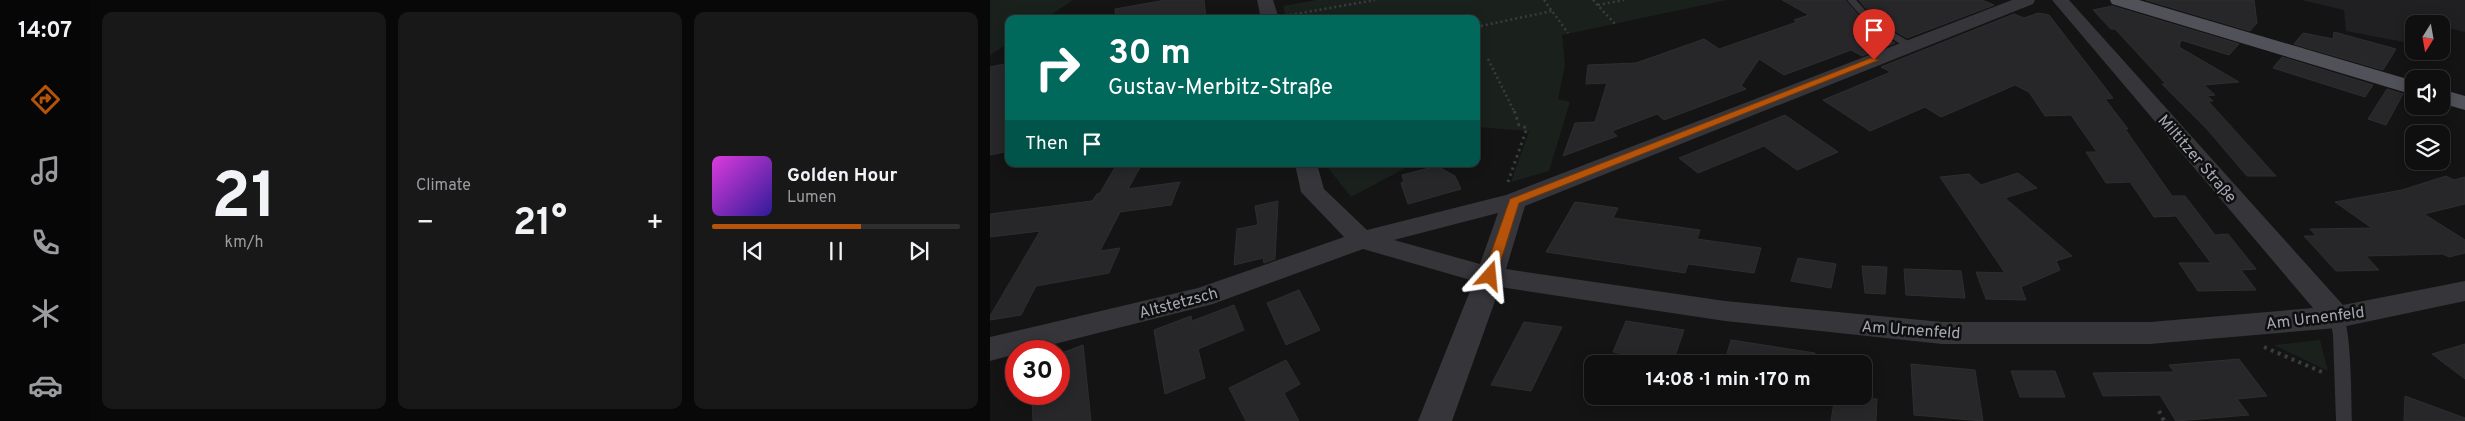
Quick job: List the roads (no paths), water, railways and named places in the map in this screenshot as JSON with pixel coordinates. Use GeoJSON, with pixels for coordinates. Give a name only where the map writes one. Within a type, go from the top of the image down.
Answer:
{"type":"FeatureCollection","features":[{"type":"Feature","properties":{"kind":"main road"},"geometry":{"type":"LineString","coordinates":[[2119,0],[2405,85]]}},
{"type":"Feature","properties":{"kind":"main road"},"geometry":{"type":"LineString","coordinates":[[2450,99],[2465,103]]}},
{"type":"Feature","properties":{"kind":"street"},"geometry":{"type":"LineString","coordinates":[[1265,0],[1269,15]]}},
{"type":"Feature","properties":{"kind":"street","name":"Altstetzsch"},"geometry":{"type":"LineString","coordinates":[[990,349],[1203,297],[1362,240],[1514,201],[2027,0]]}},
{"type":"Feature","properties":{"kind":"street","name":"Miltitzer Straße"},"geometry":{"type":"LineString","coordinates":[[2060,0],[2337,317]]}},
{"type":"Feature","properties":{"kind":"street"},"geometry":{"type":"LineString","coordinates":[[1307,167],[1313,192],[1362,240]]}},
{"type":"Feature","properties":{"kind":"street"},"geometry":{"type":"LineString","coordinates":[[1434,421],[1490,276],[1514,201]]}},
{"type":"Feature","properties":{"kind":"street","name":"Am Urnenfeld"},"geometry":{"type":"LineString","coordinates":[[1362,240],[1490,276],[1724,311],[1942,333],[2150,333],[2337,317],[2465,291]]}},
{"type":"Feature","properties":{"kind":"lane"},"geometry":{"type":"LineString","coordinates":[[1851,0],[1872,23],[1910,46]]}},
{"type":"Feature","properties":{"kind":"lane"},"geometry":{"type":"LineString","coordinates":[[2337,317],[2340,335],[2344,421]]}}]}
